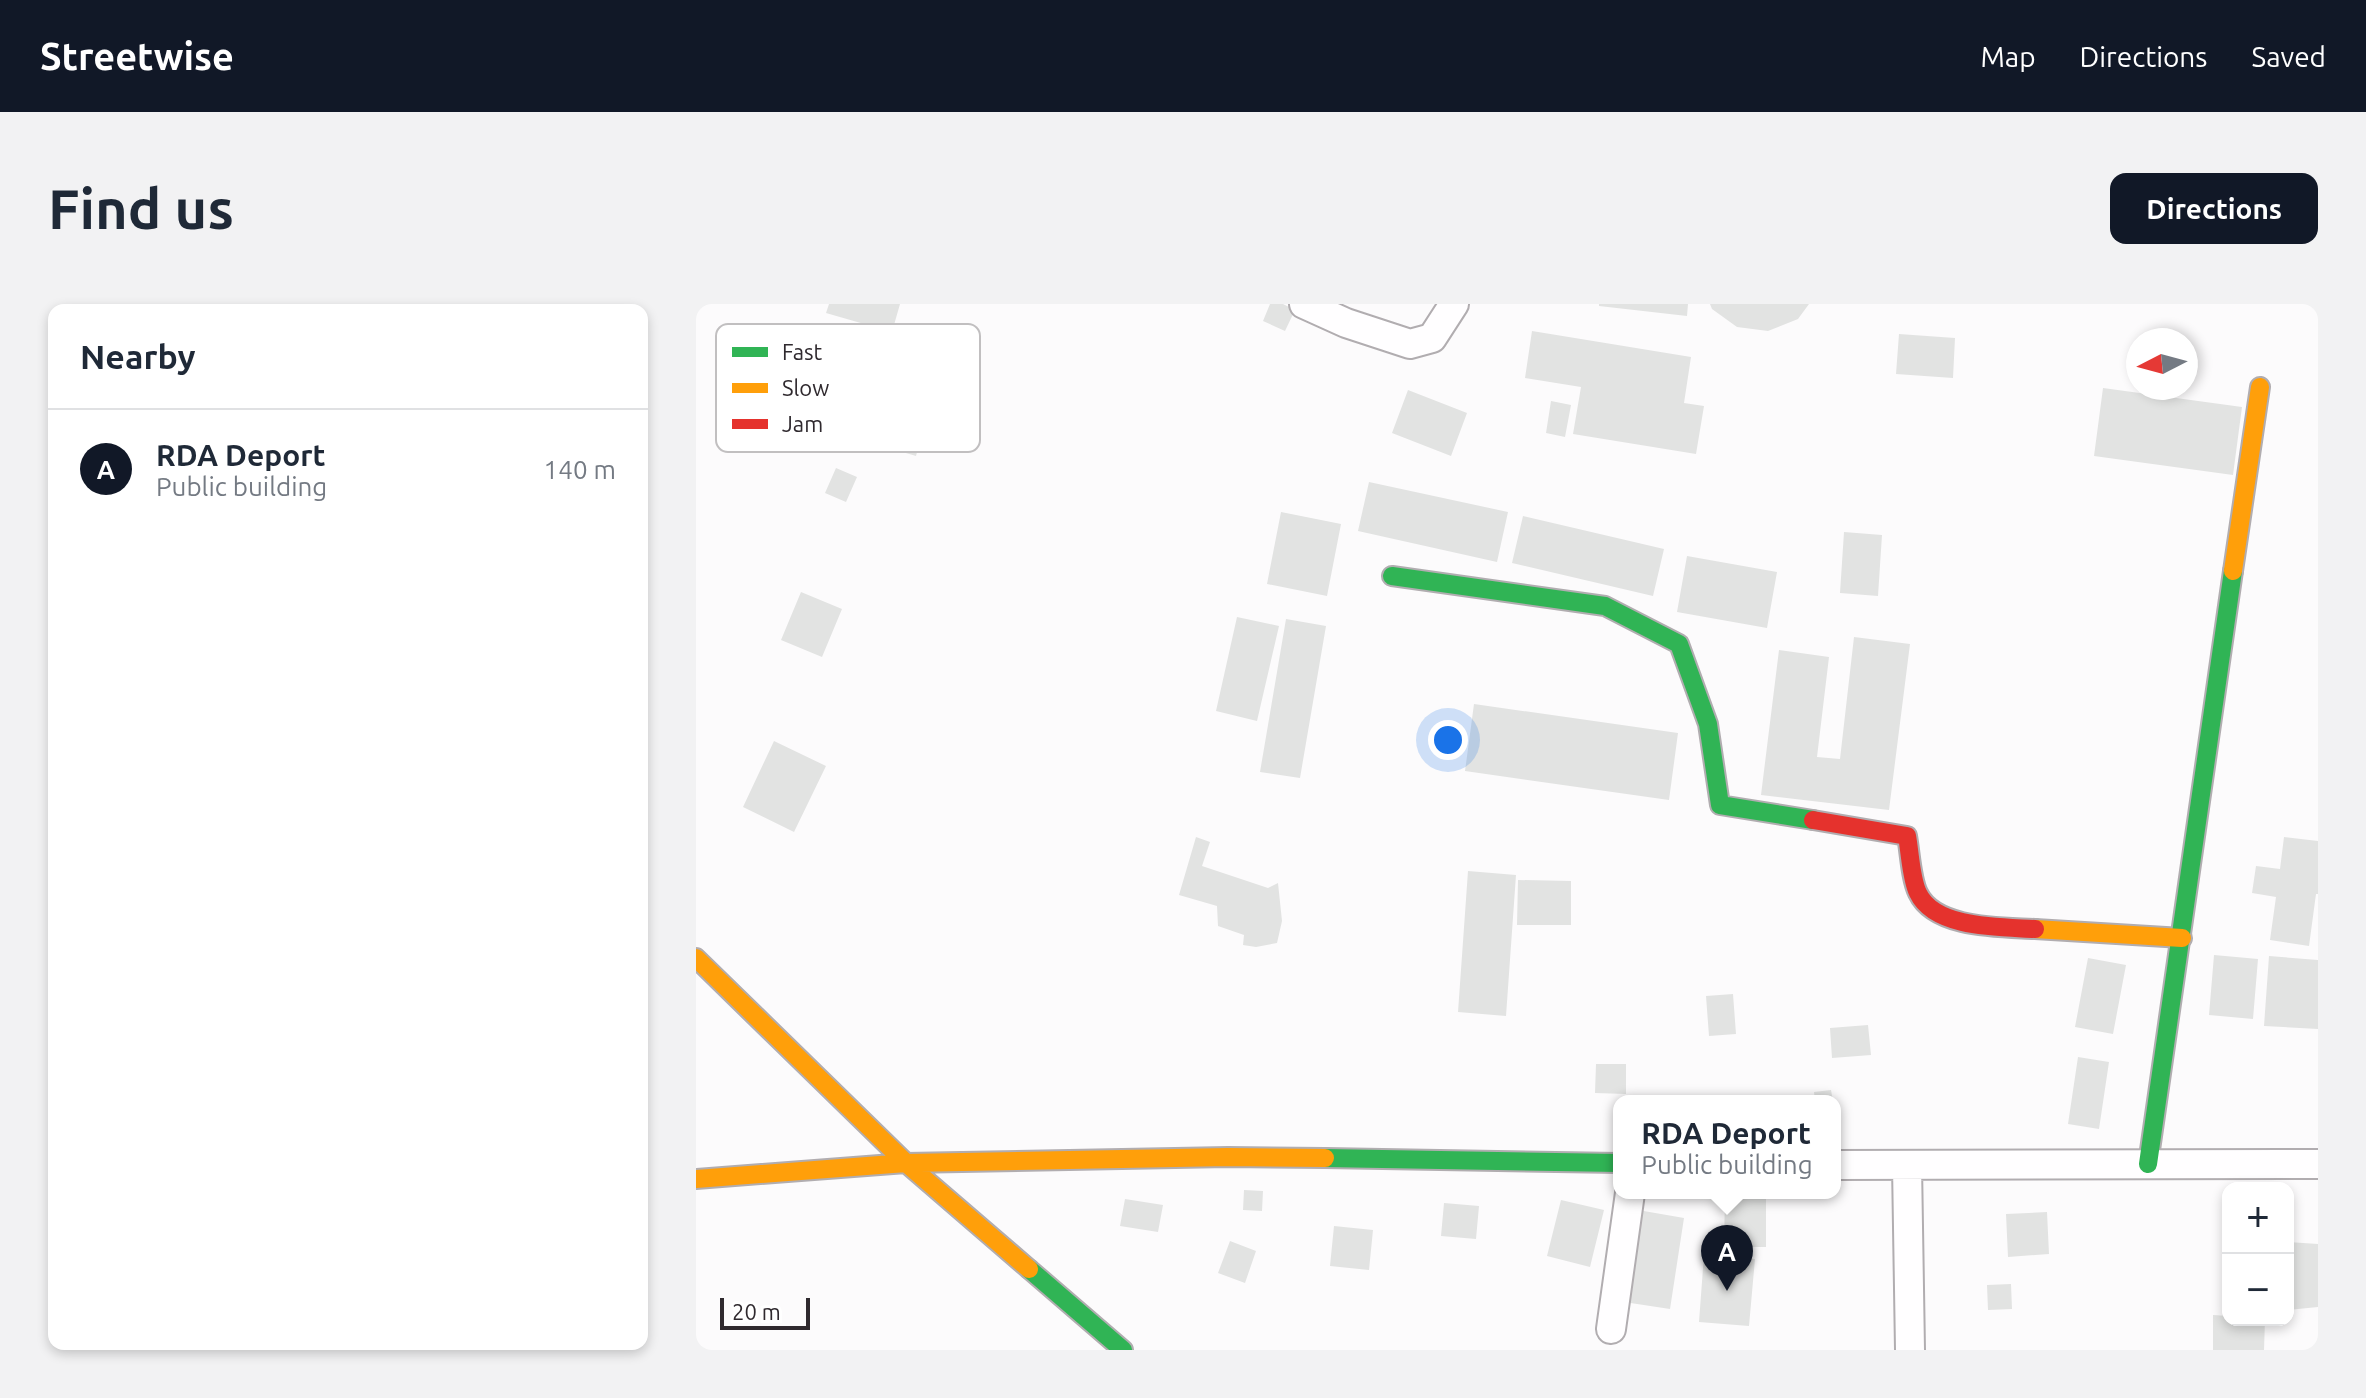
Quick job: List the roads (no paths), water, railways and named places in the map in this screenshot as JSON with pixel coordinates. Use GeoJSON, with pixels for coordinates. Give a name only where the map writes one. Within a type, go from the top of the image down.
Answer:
{"type":"FeatureCollection","features":[{"type":"Feature","properties":{"kind":"street"},"geometry":{"type":"LineString","coordinates":[[1304,304],[1346,323],[1410,344],[1432,338],[1454,304]]}},
{"type":"Feature","properties":{"kind":"street"},"geometry":{"type":"LineString","coordinates":[[2148,1164],[2260,387]]}},
{"type":"Feature","properties":{"kind":"street"},"geometry":{"type":"LineString","coordinates":[[1392,576],[1605,606],[1679,644],[1708,724],[1720,805],[1907,836],[1918,893],[1935,912],[1972,925],[2182,938]]}},
{"type":"Feature","properties":{"kind":"street"},"geometry":{"type":"LineString","coordinates":[[696,958],[906,1163],[1123,1350]]}},
{"type":"Feature","properties":{"kind":"street"},"geometry":{"type":"LineString","coordinates":[[696,1179],[906,1163],[1228,1157],[1613,1163]]}},
{"type":"Feature","properties":{"kind":"street"},"geometry":{"type":"LineString","coordinates":[[1841,1165],[2318,1164]]}},
{"type":"Feature","properties":{"kind":"street"},"geometry":{"type":"LineString","coordinates":[[1907,1165],[1910,1350]]}},
{"type":"Feature","properties":{"kind":"street"},"geometry":{"type":"LineString","coordinates":[[1611,1329],[1629,1199]]}},
{"type":"Feature","properties":{"kind":"place","name":"RDA Deport"},"geometry":{"type":"Point","coordinates":[1727,1291]}}]}
